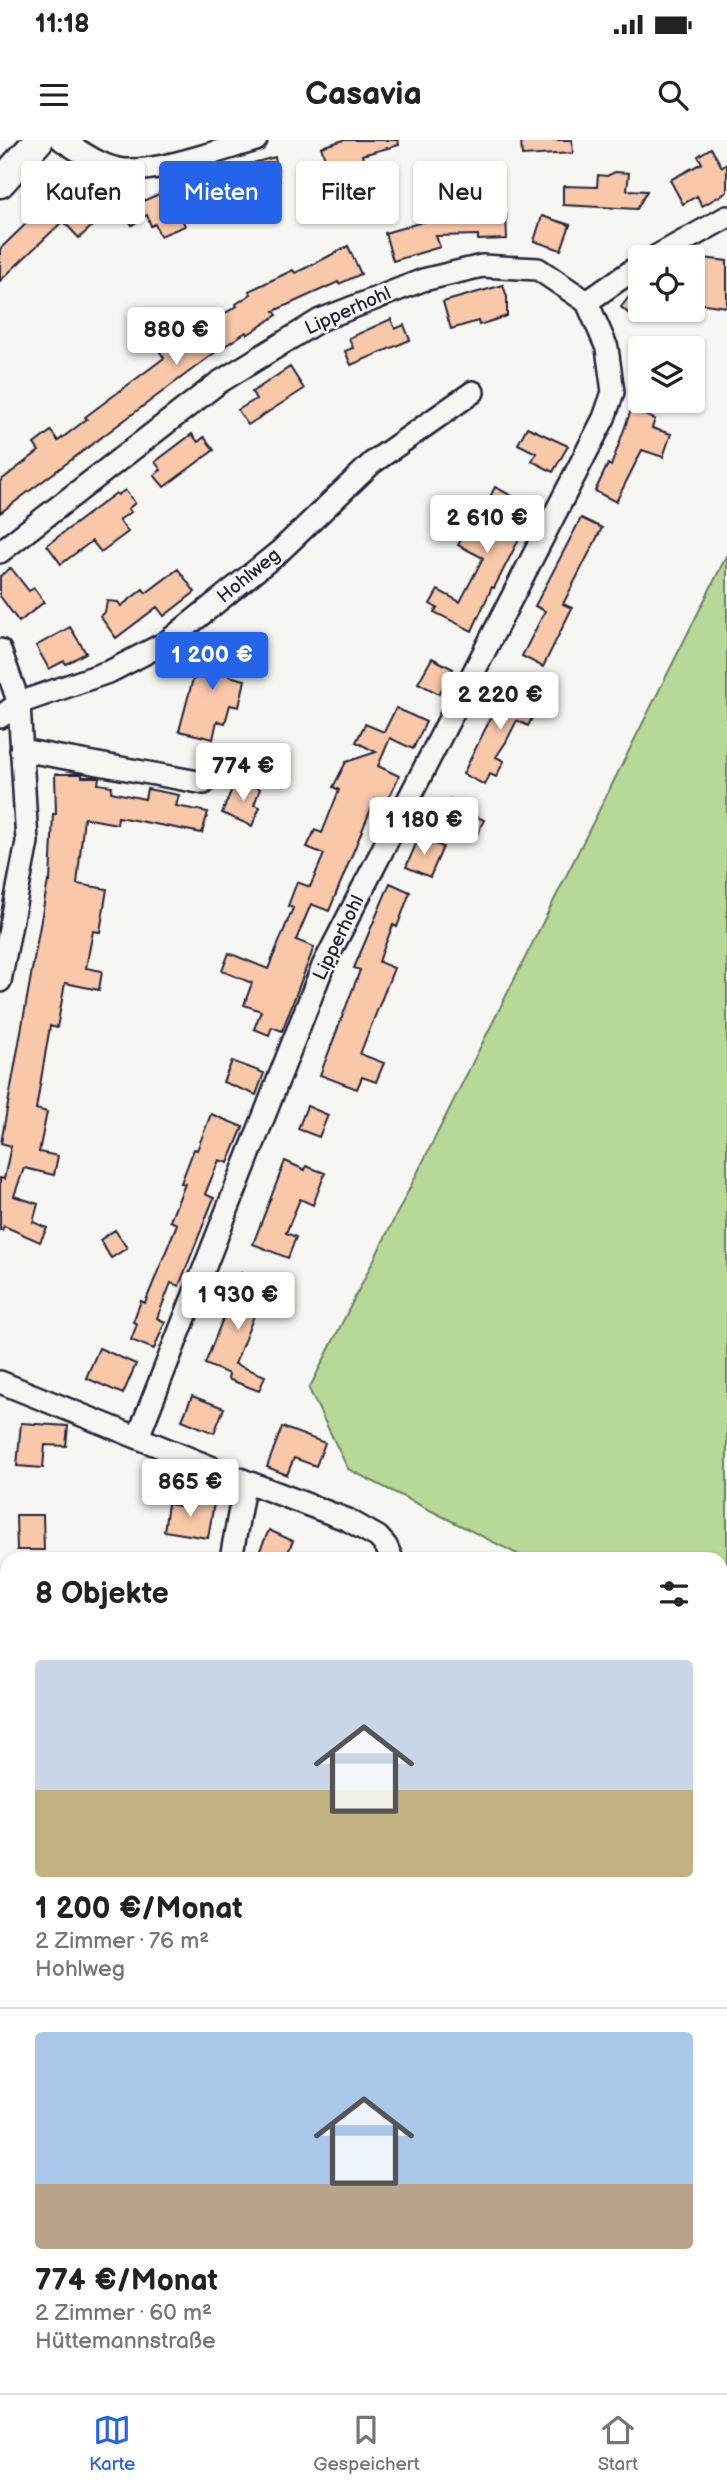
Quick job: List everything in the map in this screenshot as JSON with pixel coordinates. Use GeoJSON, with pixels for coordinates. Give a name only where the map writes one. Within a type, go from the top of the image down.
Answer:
{"type":"FeatureCollection","features":[{"type":"Feature","properties":{"kind":"main road"},"geometry":{"type":"LineString","coordinates":[[0,183],[39,140]]}},
{"type":"Feature","properties":{"kind":"street"},"geometry":{"type":"LineString","coordinates":[[62,140],[97,162],[123,170],[157,167],[256,140]]}},
{"type":"Feature","properties":{"kind":"street"},"geometry":{"type":"LineString","coordinates":[[677,245],[727,217]]}},
{"type":"Feature","properties":{"kind":"street","name":"Lipperhohl"},"geometry":{"type":"LineString","coordinates":[[0,552],[218,383],[320,320],[423,280],[482,266],[538,269],[587,302],[607,348],[613,392],[604,418],[323,966],[138,1437]]}},
{"type":"Feature","properties":{"kind":"street"},"geometry":{"type":"LineString","coordinates":[[587,302],[628,273]]}},
{"type":"Feature","properties":{"kind":"street","name":"Hohlweg"},"geometry":{"type":"LineString","coordinates":[[0,717],[19,703],[110,671],[167,642],[279,552],[372,463],[473,392]]}},
{"type":"Feature","properties":{"kind":"street"},"geometry":{"type":"LineString","coordinates":[[0,650],[19,703],[27,842],[0,981]]}},
{"type":"Feature","properties":{"kind":"street"},"geometry":{"type":"LineString","coordinates":[[21,750],[204,783]]}},
{"type":"Feature","properties":{"kind":"street"},"geometry":{"type":"LineString","coordinates":[[0,1382],[348,1520],[377,1537],[389,1552]]}},
{"type":"Feature","properties":{"kind":"street"},"geometry":{"type":"LineString","coordinates":[[232,1552],[245,1481]]}},
{"type":"Feature","properties":{"kind":"green space"},"geometry":{"type":"Polygon","coordinates":[[[727,555],[727,1552],[513,1552],[348,1469],[309,1389],[727,555]]]}},
{"type":"Feature","properties":{"kind":"building"},"geometry":{"type":"Polygon","coordinates":[[[344,140],[398,140],[399,145],[362,155],[364,161],[326,161],[321,147],[344,140]]]}},
{"type":"Feature","properties":{"kind":"building"},"geometry":{"type":"Polygon","coordinates":[[[521,140],[572,140],[573,153],[522,156],[521,140]]]}},
{"type":"Feature","properties":{"kind":"building"},"geometry":{"type":"Polygon","coordinates":[[[711,148],[722,167],[727,164],[727,192],[702,206],[697,196],[683,204],[670,180],[702,163],[698,156],[711,148]]]}},
{"type":"Feature","properties":{"kind":"building"},"geometry":{"type":"Polygon","coordinates":[[[275,157],[276,161],[260,161],[275,157]]]}},
{"type":"Feature","properties":{"kind":"building"},"geometry":{"type":"Polygon","coordinates":[[[615,172],[629,173],[627,190],[647,191],[637,209],[563,205],[563,186],[597,187],[598,175],[607,176],[615,172]]]}},
{"type":"Feature","properties":{"kind":"building"},"geometry":{"type":"Polygon","coordinates":[[[159,194],[159,224],[185,226],[160,236],[155,224],[151,226],[147,215],[145,216],[145,200],[159,194]]]}},
{"type":"Feature","properties":{"kind":"building"},"geometry":{"type":"Polygon","coordinates":[[[542,216],[570,225],[561,250],[534,241],[542,216]]]}},
{"type":"Feature","properties":{"kind":"building"},"geometry":{"type":"Polygon","coordinates":[[[26,224],[60,224],[0,281],[0,249],[26,224]]]}},
{"type":"Feature","properties":{"kind":"building"},"geometry":{"type":"Polygon","coordinates":[[[66,224],[94,224],[79,238],[66,224]]]}},
{"type":"Feature","properties":{"kind":"building"},"geometry":{"type":"Polygon","coordinates":[[[416,224],[506,224],[507,239],[478,240],[478,235],[436,236],[440,247],[393,261],[385,233],[416,224]]]}},
{"type":"Feature","properties":{"kind":"building"},"geometry":{"type":"Polygon","coordinates":[[[348,246],[361,274],[274,311],[277,315],[213,354],[0,513],[0,481],[39,451],[34,444],[51,431],[58,441],[87,419],[85,417],[164,358],[147,333],[163,321],[178,341],[237,306],[236,304],[251,294],[249,291],[293,270],[295,273],[348,246]]]}},
{"type":"Feature","properties":{"kind":"building"},"geometry":{"type":"Polygon","coordinates":[[[705,258],[727,261],[727,307],[705,304],[705,258]]]}},
{"type":"Feature","properties":{"kind":"building"},"geometry":{"type":"Polygon","coordinates":[[[503,285],[507,297],[507,316],[479,325],[478,321],[451,329],[443,302],[503,285]]]}},
{"type":"Feature","properties":{"kind":"building"},"geometry":{"type":"Polygon","coordinates":[[[628,298],[628,313],[621,307],[628,298]]]}},
{"type":"Feature","properties":{"kind":"building"},"geometry":{"type":"Polygon","coordinates":[[[391,319],[395,329],[404,325],[410,340],[351,365],[345,351],[353,348],[349,338],[391,319]]]}},
{"type":"Feature","properties":{"kind":"building"},"geometry":{"type":"Polygon","coordinates":[[[290,367],[304,389],[248,425],[238,410],[256,399],[252,392],[290,367]]]}},
{"type":"Feature","properties":{"kind":"building"},"geometry":{"type":"Polygon","coordinates":[[[630,413],[639,413],[655,419],[652,428],[671,434],[663,457],[642,450],[616,502],[595,491],[608,464],[611,466],[630,413]]]}},
{"type":"Feature","properties":{"kind":"building"},"geometry":{"type":"Polygon","coordinates":[[[527,427],[568,446],[553,472],[532,461],[536,453],[518,444],[527,427]]]}},
{"type":"Feature","properties":{"kind":"building"},"geometry":{"type":"Polygon","coordinates":[[[192,434],[198,442],[204,437],[214,450],[164,487],[154,475],[161,470],[155,462],[192,434]]]}},
{"type":"Feature","properties":{"kind":"building"},"geometry":{"type":"Polygon","coordinates":[[[495,487],[535,508],[494,588],[492,587],[472,631],[434,612],[437,608],[430,604],[438,590],[460,602],[483,558],[458,545],[468,526],[474,528],[495,487]]]}},
{"type":"Feature","properties":{"kind":"building"},"geometry":{"type":"Polygon","coordinates":[[[125,490],[135,503],[128,509],[131,512],[119,520],[128,532],[101,552],[92,541],[61,564],[47,545],[116,493],[118,495],[125,490]]]}},
{"type":"Feature","properties":{"kind":"building"},"geometry":{"type":"Polygon","coordinates":[[[581,518],[602,528],[563,604],[572,608],[543,667],[522,656],[545,611],[535,606],[581,518]]]}},
{"type":"Feature","properties":{"kind":"building"},"geometry":{"type":"Polygon","coordinates":[[[11,568],[29,591],[34,588],[44,602],[19,622],[0,596],[0,576],[11,568]]]}},
{"type":"Feature","properties":{"kind":"building"},"geometry":{"type":"Polygon","coordinates":[[[178,569],[195,592],[164,616],[157,607],[116,638],[100,616],[105,612],[107,601],[118,602],[121,606],[143,589],[146,593],[178,569]]]}},
{"type":"Feature","properties":{"kind":"building"},"geometry":{"type":"Polygon","coordinates":[[[70,627],[86,653],[66,664],[64,661],[49,669],[36,646],[70,627]]]}},
{"type":"Feature","properties":{"kind":"building"},"geometry":{"type":"Polygon","coordinates":[[[219,644],[236,649],[229,676],[245,680],[239,707],[230,705],[225,723],[217,721],[213,739],[179,731],[202,645],[218,649],[219,644]]]}},
{"type":"Feature","properties":{"kind":"building"},"geometry":{"type":"Polygon","coordinates":[[[432,658],[453,669],[439,694],[418,683],[432,658]]]}},
{"type":"Feature","properties":{"kind":"building"},"geometry":{"type":"Polygon","coordinates":[[[508,683],[541,700],[528,726],[517,720],[496,757],[504,761],[496,777],[490,774],[485,785],[463,774],[508,683]]]}},
{"type":"Feature","properties":{"kind":"building"},"geometry":{"type":"Polygon","coordinates":[[[396,708],[426,722],[413,749],[390,738],[378,766],[399,776],[386,804],[375,799],[329,911],[311,904],[296,940],[314,947],[282,1031],[272,1027],[269,1035],[254,1029],[261,1011],[244,1005],[252,983],[222,971],[229,953],[268,969],[293,908],[288,906],[297,882],[310,887],[324,854],[307,847],[315,830],[322,833],[339,790],[333,787],[346,762],[376,752],[356,742],[365,724],[384,732],[396,708]]]}},
{"type":"Feature","properties":{"kind":"building"},"geometry":{"type":"Polygon","coordinates":[[[55,774],[99,777],[98,784],[112,786],[111,792],[145,799],[147,789],[179,795],[176,806],[208,812],[202,833],[118,817],[117,824],[84,818],[77,884],[107,889],[100,932],[93,931],[86,968],[102,971],[99,990],[65,983],[57,1028],[50,1026],[36,1109],[47,1112],[39,1152],[58,1156],[54,1175],[24,1168],[14,1196],[38,1204],[33,1222],[47,1228],[40,1242],[4,1226],[0,1230],[0,1178],[4,1179],[11,1146],[1,1143],[48,881],[50,882],[53,814],[56,814],[55,774]]]}},
{"type":"Feature","properties":{"kind":"building"},"geometry":{"type":"Polygon","coordinates":[[[236,779],[260,789],[254,805],[260,807],[252,826],[222,813],[236,779]]]}},
{"type":"Feature","properties":{"kind":"building"},"geometry":{"type":"Polygon","coordinates":[[[450,800],[473,811],[471,814],[484,820],[477,835],[464,829],[462,834],[438,823],[450,800]]]}},
{"type":"Feature","properties":{"kind":"building"},"geometry":{"type":"Polygon","coordinates":[[[419,837],[443,847],[430,877],[406,867],[419,837]]]}},
{"type":"Feature","properties":{"kind":"building"},"geometry":{"type":"Polygon","coordinates":[[[390,883],[410,892],[397,927],[393,925],[379,962],[394,968],[360,1054],[384,1063],[376,1082],[362,1077],[357,1089],[320,1075],[360,970],[354,968],[390,883]]]}},
{"type":"Feature","properties":{"kind":"building"},"geometry":{"type":"Polygon","coordinates":[[[232,1061],[264,1073],[256,1095],[223,1082],[232,1061]]]}},
{"type":"Feature","properties":{"kind":"building"},"geometry":{"type":"Polygon","coordinates":[[[307,1106],[328,1115],[319,1137],[298,1129],[307,1106]]]}},
{"type":"Feature","properties":{"kind":"building"},"geometry":{"type":"Polygon","coordinates":[[[211,1114],[243,1127],[228,1163],[219,1160],[205,1194],[214,1198],[179,1286],[171,1283],[157,1318],[165,1322],[154,1349],[131,1340],[137,1324],[133,1322],[141,1301],[145,1303],[177,1224],[170,1221],[185,1184],[181,1183],[211,1114]]]}},
{"type":"Feature","properties":{"kind":"building"},"geometry":{"type":"Polygon","coordinates":[[[285,1161],[305,1170],[306,1166],[325,1173],[313,1205],[300,1199],[286,1233],[296,1237],[288,1258],[253,1244],[285,1161]]]}},
{"type":"Feature","properties":{"kind":"building"},"geometry":{"type":"Polygon","coordinates":[[[115,1230],[127,1248],[111,1258],[100,1240],[115,1230]]]}},
{"type":"Feature","properties":{"kind":"building"},"geometry":{"type":"Polygon","coordinates":[[[241,1273],[272,1286],[266,1300],[261,1298],[235,1364],[265,1376],[259,1391],[228,1379],[229,1374],[205,1364],[241,1273]]]}},
{"type":"Feature","properties":{"kind":"building"},"geometry":{"type":"Polygon","coordinates":[[[99,1348],[136,1364],[123,1394],[86,1378],[99,1348]]]}},
{"type":"Feature","properties":{"kind":"building"},"geometry":{"type":"Polygon","coordinates":[[[192,1396],[224,1408],[214,1433],[182,1420],[192,1396]]]}},
{"type":"Feature","properties":{"kind":"building"},"geometry":{"type":"Polygon","coordinates":[[[21,1423],[68,1426],[66,1446],[45,1445],[43,1468],[17,1466],[21,1423]]]}},
{"type":"Feature","properties":{"kind":"building"},"geometry":{"type":"Polygon","coordinates":[[[282,1427],[325,1443],[316,1466],[294,1458],[287,1475],[267,1467],[282,1427]]]}},
{"type":"Feature","properties":{"kind":"building"},"geometry":{"type":"Polygon","coordinates":[[[188,1499],[214,1503],[208,1538],[164,1531],[168,1504],[186,1507],[188,1499]]]}},
{"type":"Feature","properties":{"kind":"building"},"geometry":{"type":"Polygon","coordinates":[[[16,1515],[43,1515],[44,1550],[17,1550],[16,1515]]]}},
{"type":"Feature","properties":{"kind":"building"},"geometry":{"type":"Polygon","coordinates":[[[269,1530],[293,1541],[288,1552],[259,1552],[269,1530]]]}}]}
